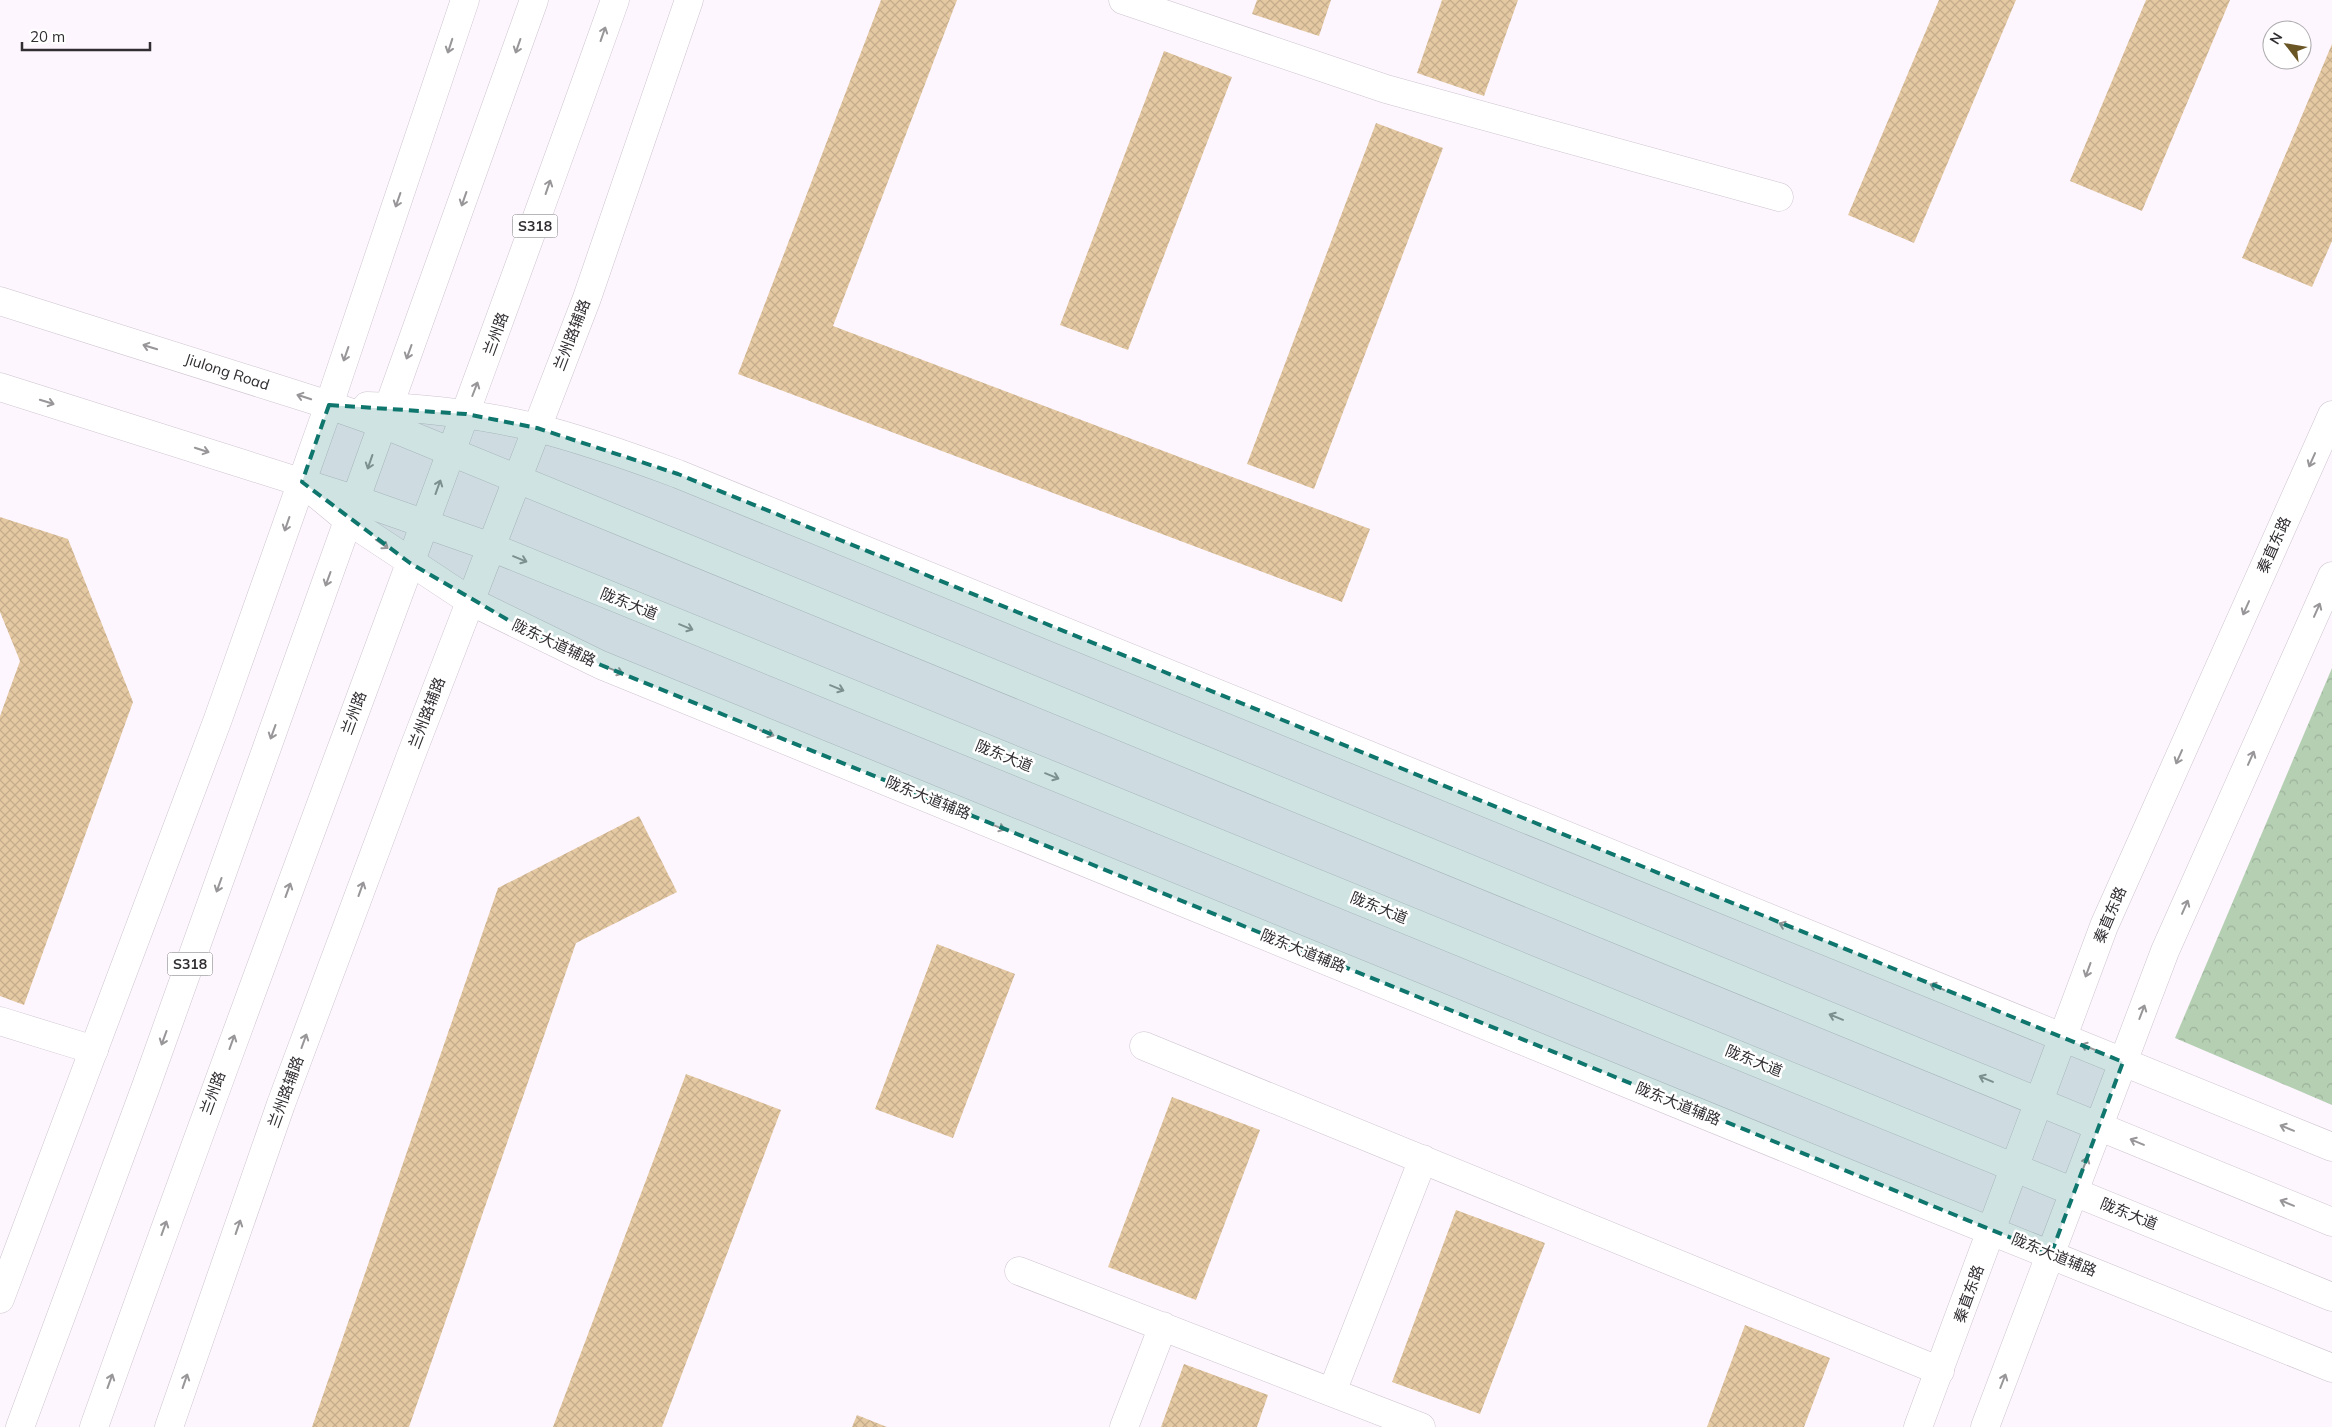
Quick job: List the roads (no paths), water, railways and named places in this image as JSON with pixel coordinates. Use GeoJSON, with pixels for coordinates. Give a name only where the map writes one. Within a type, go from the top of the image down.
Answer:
{"type":"FeatureCollection","features":[{"type":"Feature","properties":{"kind":"street"},"geometry":{"type":"LineString","coordinates":[[0,1298],[218,720],[329,405],[465,0]]}},
{"type":"Feature","properties":{"kind":"street","name":"S318"},"geometry":{"type":"LineString","coordinates":[[20,1427],[145,1089],[387,416],[534,0]]}},
{"type":"Feature","properties":{"kind":"street","name":"兰州路"},"geometry":{"type":"LineString","coordinates":[[94,1427],[200,1128],[466,414],[615,0]]}},
{"type":"Feature","properties":{"kind":"street","name":"兰州路辅路"},"geometry":{"type":"LineString","coordinates":[[169,1427],[281,1104],[586,298],[689,0]]}},
{"type":"Feature","properties":{"kind":"street"},"geometry":{"type":"LineString","coordinates":[[1123,0],[1386,89],[1779,197]]}},
{"type":"Feature","properties":{"kind":"street","name":"Jiulong Road"},"geometry":{"type":"LineString","coordinates":[[0,301],[329,405]]}},
{"type":"Feature","properties":{"kind":"street"},"geometry":{"type":"LineString","coordinates":[[0,387],[302,482],[353,511],[425,523]]}},
{"type":"Feature","properties":{"kind":"street"},"geometry":{"type":"LineString","coordinates":[[329,405],[387,416],[466,414],[537,428],[609,449],[678,474],[2332,1147]]}},
{"type":"Feature","properties":{"kind":"street"},"geometry":{"type":"LineString","coordinates":[[387,416],[452,451],[518,479],[2332,1222]]}},
{"type":"Feature","properties":{"kind":"street","name":"秦直东路"},"geometry":{"type":"LineString","coordinates":[[1918,1427],[2104,926],[2332,416]]}},
{"type":"Feature","properties":{"kind":"street","name":"陇东大道辅路"},"geometry":{"type":"LineString","coordinates":[[353,511],[410,563],[470,601],[601,665],[2332,1368]]}},
{"type":"Feature","properties":{"kind":"street","name":"陇东大道"},"geometry":{"type":"LineString","coordinates":[[425,523],[491,548],[2332,1297]]}},
{"type":"Feature","properties":{"kind":"street"},"geometry":{"type":"LineString","coordinates":[[1985,1427],[2165,951],[2332,576]]}},
{"type":"Feature","properties":{"kind":"street"},"geometry":{"type":"LineString","coordinates":[[0,1021],[94,1050]]}},
{"type":"Feature","properties":{"kind":"street"},"geometry":{"type":"LineString","coordinates":[[1144,1046],[1940,1370]]}},
{"type":"Feature","properties":{"kind":"street"},"geometry":{"type":"LineString","coordinates":[[1332,1392],[1422,1159]]}},
{"type":"Feature","properties":{"kind":"street"},"geometry":{"type":"LineString","coordinates":[[1019,1271],[1332,1392],[1392,1422],[1421,1427]]}},
{"type":"Feature","properties":{"kind":"street"},"geometry":{"type":"LineString","coordinates":[[1124,1427],[1163,1326]]}}]}
